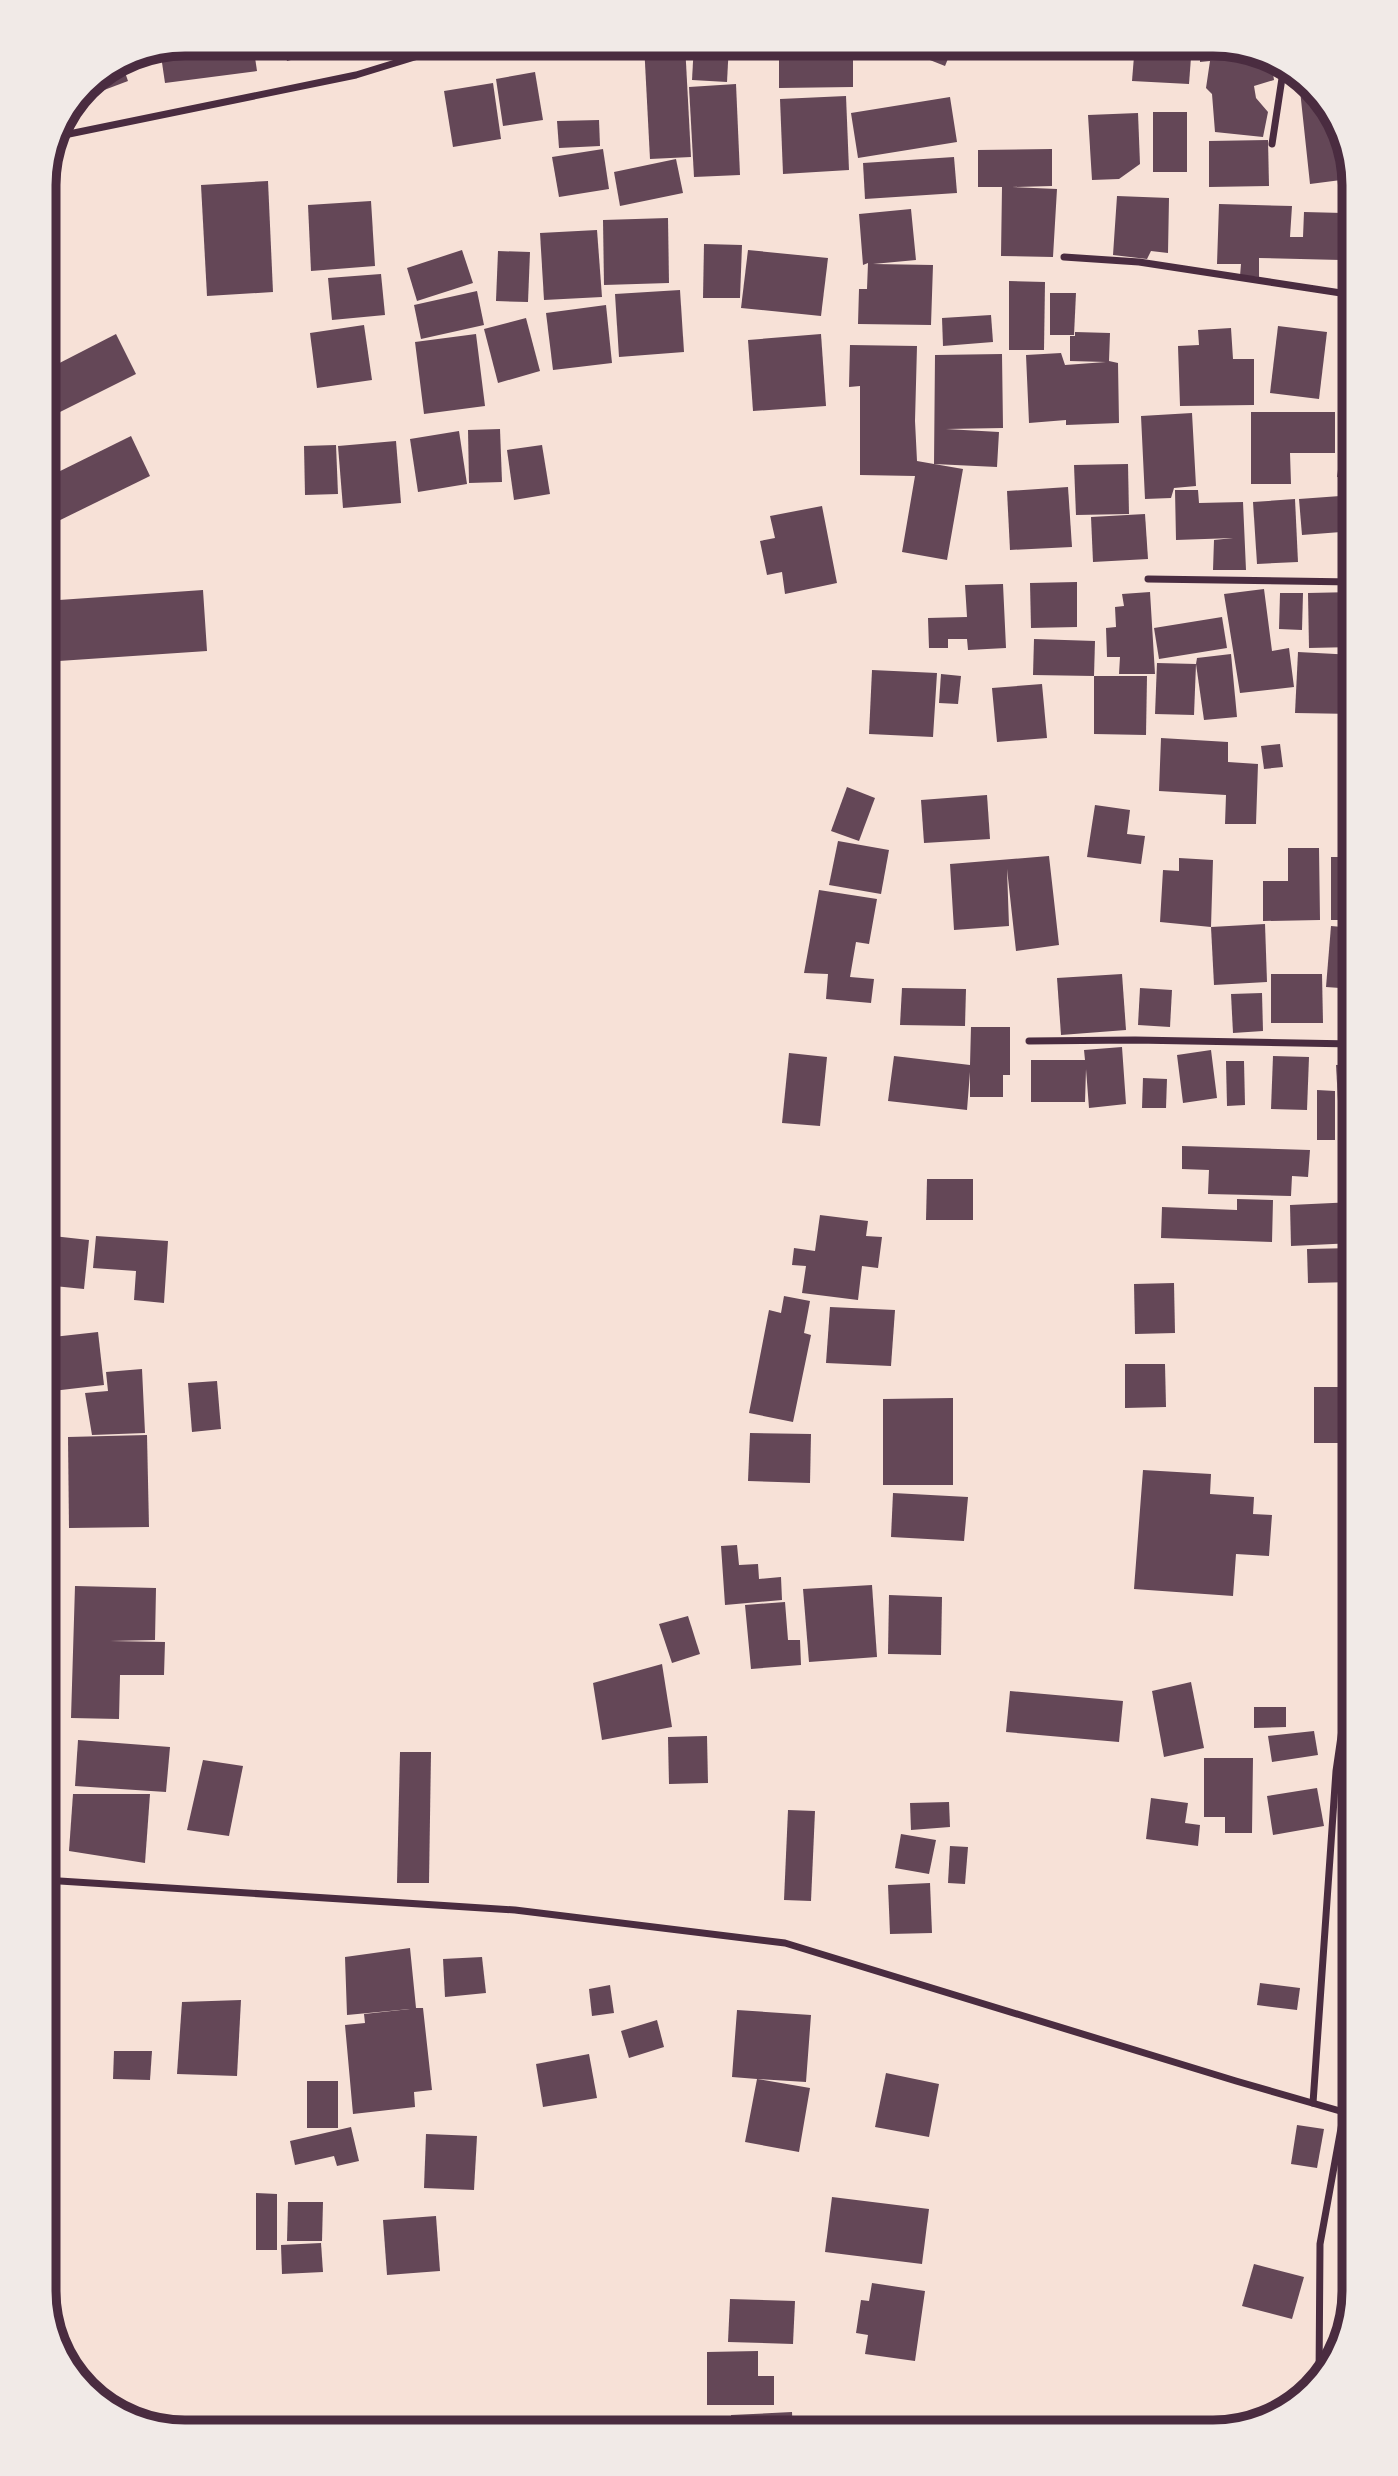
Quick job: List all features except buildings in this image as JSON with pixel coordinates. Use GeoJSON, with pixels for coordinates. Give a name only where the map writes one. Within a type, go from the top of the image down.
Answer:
{"type":"FeatureCollection","features":[{"type":"Feature","properties":{"kind":"street"},"geometry":{"type":"LineString","coordinates":[[66,135],[356,75],[418,56]]}},
{"type":"Feature","properties":{"kind":"street"},"geometry":{"type":"LineString","coordinates":[[1272,144],[1282,76]]}},
{"type":"Feature","properties":{"kind":"street"},"geometry":{"type":"LineString","coordinates":[[1064,257],[1139,262],[1342,293]]}},
{"type":"Feature","properties":{"kind":"street"},"geometry":{"type":"LineString","coordinates":[[1148,579],[1342,582]]}},
{"type":"Feature","properties":{"kind":"street"},"geometry":{"type":"LineString","coordinates":[[1028,1041],[1342,1044]]}},
{"type":"Feature","properties":{"kind":"street"},"geometry":{"type":"LineString","coordinates":[[1313,2103],[1336,1771],[1342,1730]]}},
{"type":"Feature","properties":{"kind":"street"},"geometry":{"type":"LineString","coordinates":[[56,1881],[514,1910],[785,1944],[1342,2111]]}},
{"type":"Feature","properties":{"kind":"street"},"geometry":{"type":"LineString","coordinates":[[1319,2364],[1320,2244],[1342,2123]]}}]}
